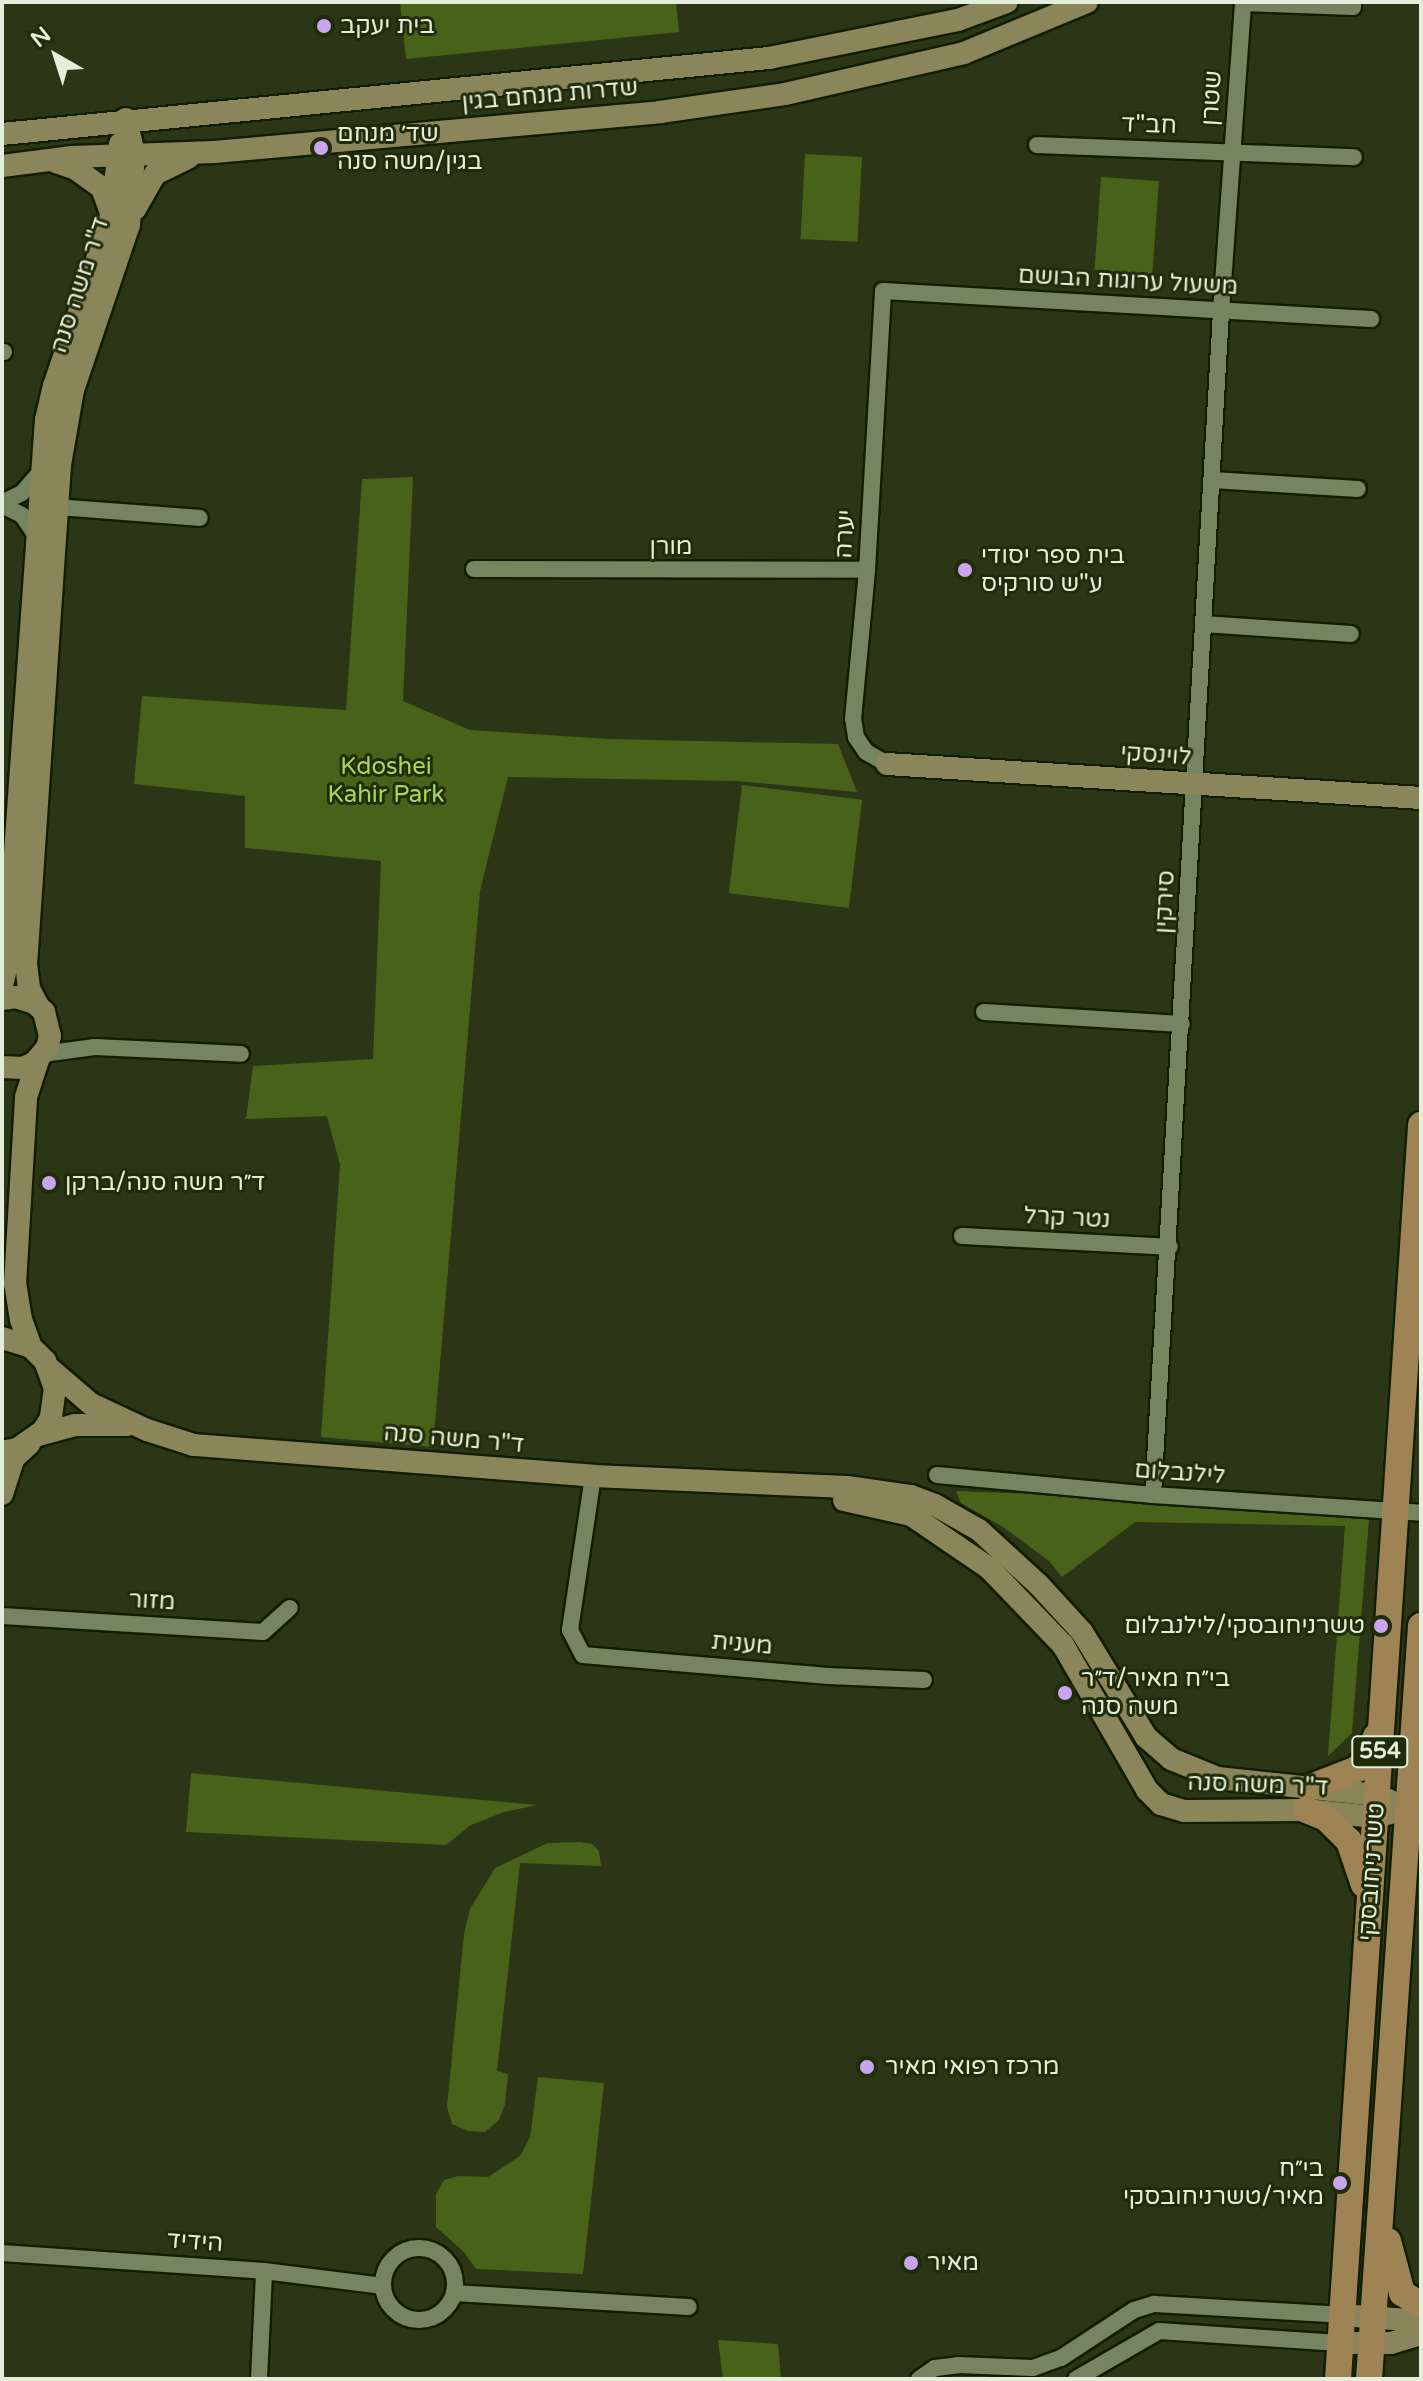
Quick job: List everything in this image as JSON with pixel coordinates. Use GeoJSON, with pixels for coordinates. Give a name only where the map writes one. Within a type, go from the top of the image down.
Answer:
{"type":"FeatureCollection","features":[{"type":"Feature","properties":{"kind":"main road","name":"טשרניחובסקי"},"geometry":{"type":"LineString","coordinates":[[1338,2379],[1421,1125]]}},
{"type":"Feature","properties":{"kind":"main road","name":"טשרניחובסקי"},"geometry":{"type":"LineString","coordinates":[[1369,2379],[1421,1626]]}},
{"type":"Feature","properties":{"kind":"main road"},"geometry":{"type":"LineString","coordinates":[[1369,1909],[1355,1851],[1337,1827],[1307,1799],[1357,1769],[1366,1760],[1382,1721]]}},
{"type":"Feature","properties":{"kind":"main road"},"geometry":{"type":"LineString","coordinates":[[1381,2211],[1395,2277],[1402,2293],[1421,2305]]}},
{"type":"Feature","properties":{"kind":"street","name":"שדרות מנחם בגין"},"geometry":{"type":"LineString","coordinates":[[2,134],[126,119],[769,58],[958,20],[1007,2]]}},
{"type":"Feature","properties":{"kind":"street","name":"שדרות מנחם בגין"},"geometry":{"type":"LineString","coordinates":[[2,166],[126,154],[205,152],[660,112],[785,94],[964,53],[1087,2]]}},
{"type":"Feature","properties":{"kind":"street","name":"שטרן"},"geometry":{"type":"LineString","coordinates":[[1221,311],[1243,3],[1353,7],[1353,2]]}},
{"type":"Feature","properties":{"kind":"street","name":"ד\"ר משה סנה"},"geometry":{"type":"LineString","coordinates":[[43,1015],[29,988],[26,965],[57,507],[65,423],[120,220],[126,119]]}},
{"type":"Feature","properties":{"kind":"street","name":"חב\"ד"},"geometry":{"type":"LineString","coordinates":[[1037,145],[1354,157]]}},
{"type":"Feature","properties":{"kind":"street"},"geometry":{"type":"LineString","coordinates":[[51,160],[76,169],[98,184],[120,220],[163,167],[205,152]]}},
{"type":"Feature","properties":{"kind":"street","name":"ד\"ר משה סנה"},"geometry":{"type":"LineString","coordinates":[[2,985],[7,965],[40,472],[54,386],[120,220]]}},
{"type":"Feature","properties":{"kind":"street","name":"משעול ערוגות הבושם"},"geometry":{"type":"LineString","coordinates":[[883,291],[1371,319]]}},
{"type":"Feature","properties":{"kind":"street","name":"יערה"},"geometry":{"type":"LineString","coordinates":[[883,291],[867,570],[853,719],[856,737],[866,752],[887,764]]}},
{"type":"Feature","properties":{"kind":"street","name":"סירקין"},"geometry":{"type":"LineString","coordinates":[[1153,1495],[1170,1247],[1221,311]]}},
{"type":"Feature","properties":{"kind":"street"},"geometry":{"type":"LineString","coordinates":[[2,504],[22,493],[40,472]]}},
{"type":"Feature","properties":{"kind":"street"},"geometry":{"type":"LineString","coordinates":[[1212,480],[1358,489]]}},
{"type":"Feature","properties":{"kind":"street"},"geometry":{"type":"LineString","coordinates":[[2,504],[22,515],[36,536]]}},
{"type":"Feature","properties":{"kind":"street"},"geometry":{"type":"LineString","coordinates":[[57,507],[200,518]]}},
{"type":"Feature","properties":{"kind":"street","name":"מורן"},"geometry":{"type":"LineString","coordinates":[[474,569],[867,570]]}},
{"type":"Feature","properties":{"kind":"street"},"geometry":{"type":"LineString","coordinates":[[1204,624],[1351,634]]}},
{"type":"Feature","properties":{"kind":"street","name":"לוינסקי"},"geometry":{"type":"LineString","coordinates":[[887,764],[1421,798]]}},
{"type":"Feature","properties":{"kind":"street"},"geometry":{"type":"LineString","coordinates":[[2,999],[23,998],[65,1036],[95,1047]]}},
{"type":"Feature","properties":{"kind":"street"},"geometry":{"type":"LineString","coordinates":[[984,1012],[1182,1024]]}},
{"type":"Feature","properties":{"kind":"street"},"geometry":{"type":"LineString","coordinates":[[31,1347],[21,1320],[15,1284],[26,1097],[50,1036],[43,1015]]}},
{"type":"Feature","properties":{"kind":"street"},"geometry":{"type":"LineString","coordinates":[[2,1067],[23,1068],[40,1057],[95,1047],[241,1054]]}},
{"type":"Feature","properties":{"kind":"street","name":"נטר קרל"},"geometry":{"type":"LineString","coordinates":[[962,1236],[1170,1247]]}},
{"type":"Feature","properties":{"kind":"street"},"geometry":{"type":"LineString","coordinates":[[2,1338],[31,1347]]}},
{"type":"Feature","properties":{"kind":"street","name":"ד\"ר משה סנה"},"geometry":{"type":"LineString","coordinates":[[31,1347],[49,1368],[91,1404],[147,1430],[194,1445],[593,1476],[760,1486],[847,1487],[889,1492],[946,1511],[1004,1551],[1062,1609],[1082,1632],[1155,1748],[1194,1771],[1218,1778],[1307,1799],[1408,1809]]}},
{"type":"Feature","properties":{"kind":"street"},"geometry":{"type":"LineString","coordinates":[[2,1494],[14,1458],[51,1418],[55,1388],[49,1368]]}},
{"type":"Feature","properties":{"kind":"street","name":"ד\"ר משה סנה"},"geometry":{"type":"LineString","coordinates":[[2,1452],[75,1425],[105,1423],[147,1430]]}},
{"type":"Feature","properties":{"kind":"street","name":"לילנבלום"},"geometry":{"type":"LineString","coordinates":[[937,1475],[1153,1495],[1421,1513]]}},
{"type":"Feature","properties":{"kind":"street","name":"מענית"},"geometry":{"type":"LineString","coordinates":[[593,1476],[570,1630],[583,1655],[828,1676],[924,1680]]}},
{"type":"Feature","properties":{"kind":"street","name":"ד\"ר משה סנה"},"geometry":{"type":"LineString","coordinates":[[760,1486],[911,1515],[989,1568],[1063,1645],[1147,1790],[1161,1804],[1184,1811],[1307,1799]]}},
{"type":"Feature","properties":{"kind":"street","name":"מזור"},"geometry":{"type":"LineString","coordinates":[[2,1616],[263,1632],[290,1608]]}},
{"type":"Feature","properties":{"kind":"street"},"geometry":{"type":"LineString","coordinates":[[416,2247],[429,2249],[445,2258],[455,2280],[454,2293],[439,2314],[415,2319],[393,2309],[383,2286],[385,2274],[394,2258],[416,2247]]}},
{"type":"Feature","properties":{"kind":"street","name":"הידיד"},"geometry":{"type":"LineString","coordinates":[[2,2253],[264,2271],[383,2286]]}},
{"type":"Feature","properties":{"kind":"street"},"geometry":{"type":"LineString","coordinates":[[259,2379],[264,2271]]}},
{"type":"Feature","properties":{"kind":"street"},"geometry":{"type":"LineString","coordinates":[[454,2293],[689,2307]]}},
{"type":"Feature","properties":{"kind":"street"},"geometry":{"type":"LineString","coordinates":[[919,2379],[935,2368],[958,2365],[1033,2368],[1061,2358],[1134,2310],[1154,2304],[1342,2315],[1391,2343],[1421,2334]]}},
{"type":"Feature","properties":{"kind":"street"},"geometry":{"type":"LineString","coordinates":[[1076,2379],[1159,2331],[1340,2343],[1373,2330],[1421,2321]]}},
{"type":"Feature","properties":{"kind":"green space"},"geometry":{"type":"Polygon","coordinates":[[[400,2],[676,2],[679,32],[406,59],[400,2]]]}},
{"type":"Feature","properties":{"kind":"green space"},"geometry":{"type":"Polygon","coordinates":[[[805,154],[862,157],[857,242],[801,239],[805,154]]]}},
{"type":"Feature","properties":{"kind":"green space"},"geometry":{"type":"Polygon","coordinates":[[[1101,177],[1159,181],[1152,274],[1095,270],[1101,177]]]}},
{"type":"Feature","properties":{"kind":"green space","name":"Kdoshei Kahir Park"},"geometry":{"type":"Polygon","coordinates":[[[413,477],[403,701],[470,730],[609,739],[838,744],[857,792],[736,781],[508,777],[480,891],[433,1447],[321,1437],[340,1165],[327,1116],[246,1119],[253,1066],[373,1059],[381,861],[245,848],[245,796],[134,784],[142,696],[346,710],[362,479],[413,477]]]}},
{"type":"Feature","properties":{"kind":"green space"},"geometry":{"type":"Polygon","coordinates":[[[742,785],[862,800],[849,908],[729,893],[742,785]]]}},
{"type":"Feature","properties":{"kind":"green space"},"geometry":{"type":"Polygon","coordinates":[[[956,1491],[1370,1507],[1352,1733],[1328,1756],[1345,1526],[1135,1522],[1062,1577],[1049,1561],[1003,1527],[961,1503],[956,1491]]]}},
{"type":"Feature","properties":{"kind":"green space"},"geometry":{"type":"Polygon","coordinates":[[[191,1773],[537,1805],[504,1812],[471,1825],[446,1845],[186,1832],[191,1773]]]}},
{"type":"Feature","properties":{"kind":"green space"},"geometry":{"type":"Polygon","coordinates":[[[548,1843],[592,1844],[599,1851],[601,1866],[520,1863],[497,2071],[508,2074],[505,2104],[499,2120],[485,2132],[468,2131],[452,2124],[447,2107],[464,1934],[470,1909],[495,1868],[548,1843]]]}},
{"type":"Feature","properties":{"kind":"green space"},"geometry":{"type":"Polygon","coordinates":[[[538,2077],[604,2083],[583,2274],[476,2269],[464,2252],[436,2227],[436,2194],[444,2180],[458,2176],[488,2177],[520,2156],[530,2137],[538,2077]]]}},
{"type":"Feature","properties":{"kind":"green space"},"geometry":{"type":"Polygon","coordinates":[[[718,2340],[778,2344],[781,2379],[723,2379],[718,2340]]]}},
{"type":"Feature","properties":{"kind":"place","name":"בית יעקב"},"geometry":{"type":"Point","coordinates":[324,26]}},
{"type":"Feature","properties":{"kind":"place","name":"שד׳ מנחם בגין/משה סנה"},"geometry":{"type":"Point","coordinates":[321,148]}},
{"type":"Feature","properties":{"kind":"place","name":"בית ספר יסודי ע\"ש סורקיס"},"geometry":{"type":"Point","coordinates":[965,570]}},
{"type":"Feature","properties":{"kind":"place","name":"ד״ר משה סנה/ברקן"},"geometry":{"type":"Point","coordinates":[49,1183]}},
{"type":"Feature","properties":{"kind":"place","name":"טשרניחובסקי/לילנבלום"},"geometry":{"type":"Point","coordinates":[1381,1626]}},
{"type":"Feature","properties":{"kind":"place","name":"בי״ח מאיר/ד״ר משה סנה"},"geometry":{"type":"Point","coordinates":[1065,1693]}},
{"type":"Feature","properties":{"kind":"place","name":"מרכז רפואי מאיר"},"geometry":{"type":"Point","coordinates":[867,2067]}},
{"type":"Feature","properties":{"kind":"place","name":"בי״ח מאיר/טשרניחובסקי"},"geometry":{"type":"Point","coordinates":[1340,2183]}},
{"type":"Feature","properties":{"kind":"place","name":"מאיר"},"geometry":{"type":"Point","coordinates":[911,2263]}}]}
